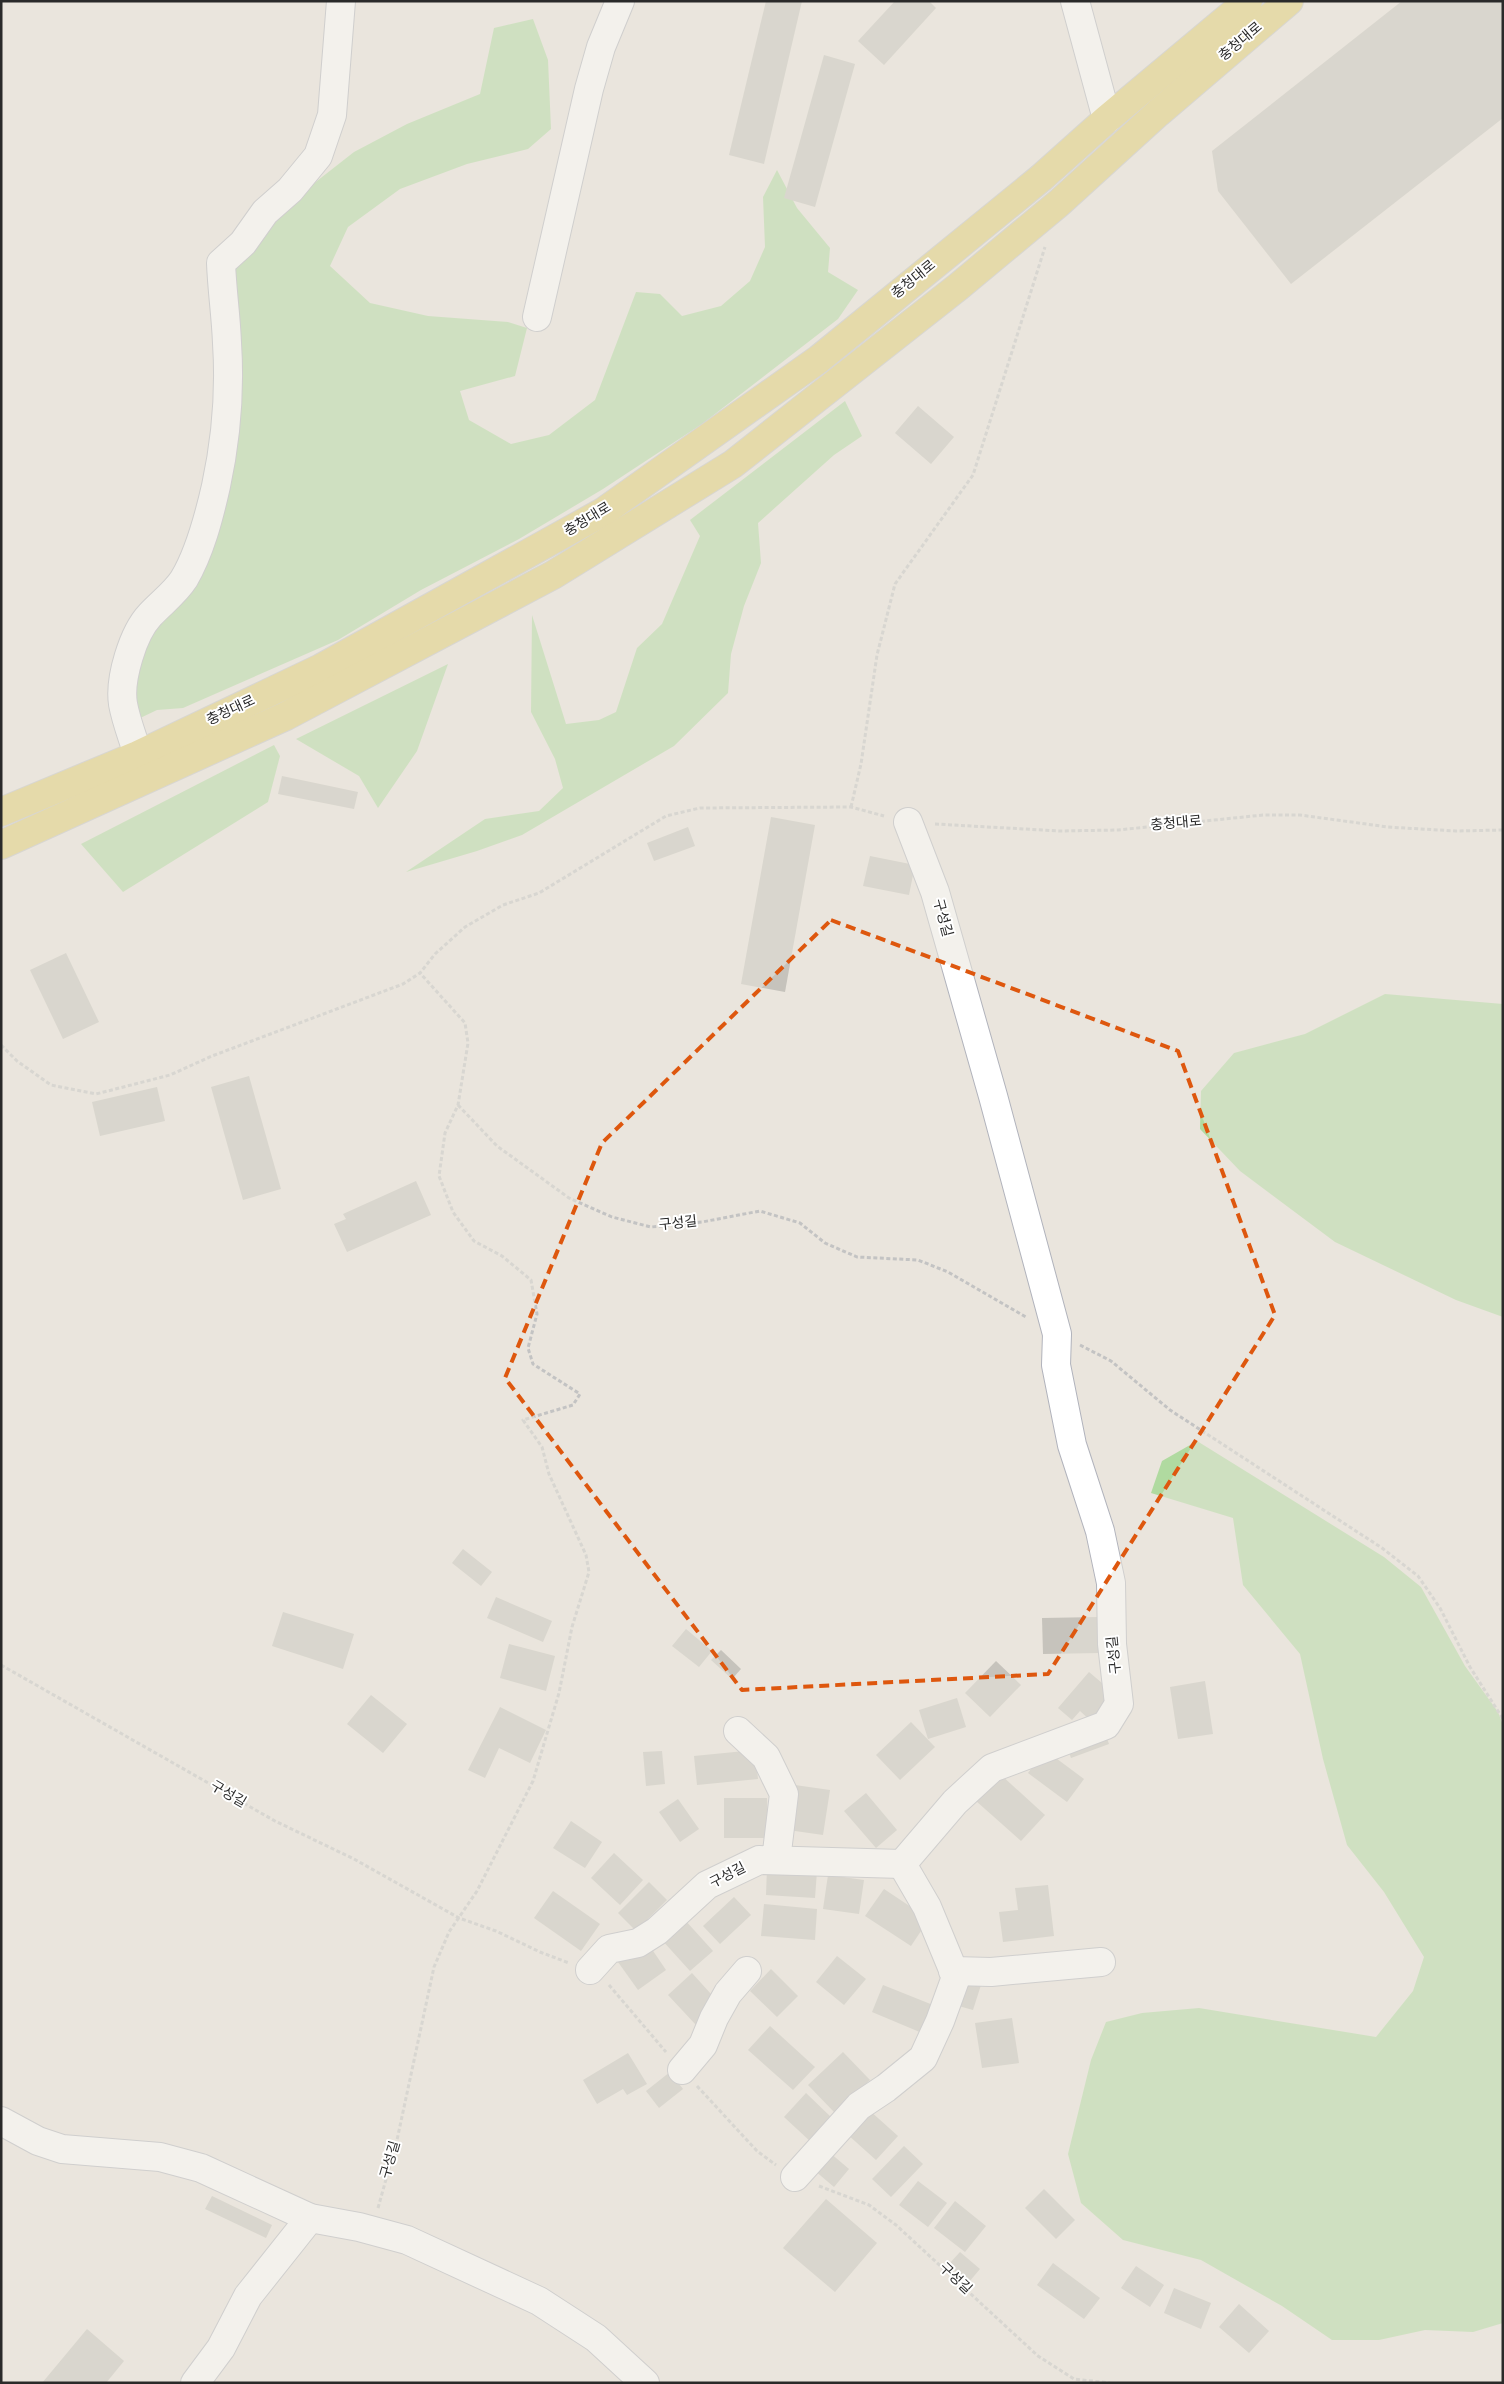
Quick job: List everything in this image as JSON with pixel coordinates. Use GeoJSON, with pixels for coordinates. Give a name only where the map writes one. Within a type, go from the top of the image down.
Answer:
{"type":"FeatureCollection","features":[{"type":"Feature","properties":{"kind":"main road","name":"충청대로"},"geometry":{"type":"LineString","coordinates":[[1,812],[138,755],[321,668],[603,512],[819,359],[1042,178],[1107,119],[1248,1]]}},
{"type":"Feature","properties":{"kind":"main road","name":"충청대로"},"geometry":{"type":"LineString","coordinates":[[1,846],[286,716],[553,575],[733,464],[987,263],[1059,203],[1158,113],[1289,1]]}},
{"type":"Feature","properties":{"kind":"street"},"geometry":{"type":"LineString","coordinates":[[138,755],[123,702],[131,647],[149,616],[171,596],[184,580],[196,555],[216,486],[223,441],[228,378],[221,263],[242,243],[265,212],[290,190],[318,156],[332,115],[341,1]]}},
{"type":"Feature","properties":{"kind":"street"},"geometry":{"type":"LineString","coordinates":[[537,318],[589,89],[601,47],[620,1]]}},
{"type":"Feature","properties":{"kind":"street"},"geometry":{"type":"LineString","coordinates":[[1075,1],[1107,119]]}},
{"type":"Feature","properties":{"kind":"street","name":"구성길"},"geometry":{"type":"LineString","coordinates":[[590,1970],[609,1949],[638,1943],[657,1930],[707,1886],[759,1860],[902,1864],[955,1802],[992,1768],[1106,1725],[1119,1704],[1112,1644],[1112,1583],[1100,1532],[1072,1445],[1056,1365],[1057,1334],[996,1105],[935,892],[908,822]]}},
{"type":"Feature","properties":{"kind":"street"},"geometry":{"type":"LineString","coordinates":[[738,1731],[766,1757],[784,1794],[776,1860]]}},
{"type":"Feature","properties":{"kind":"street"},"geometry":{"type":"LineString","coordinates":[[795,2177],[859,2106],[886,2088],[923,2058],[940,2021],[956,1977],[927,1907],[902,1864]]}},
{"type":"Feature","properties":{"kind":"street"},"geometry":{"type":"LineString","coordinates":[[953,1970],[990,1972],[1101,1962]]}},
{"type":"Feature","properties":{"kind":"street"},"geometry":{"type":"LineString","coordinates":[[682,2070],[702,2045],[728,1993],[746,1971]]}},
{"type":"Feature","properties":{"kind":"street"},"geometry":{"type":"LineString","coordinates":[[1,2121],[38,2141],[62,2149],[160,2157],[201,2168],[310,2218],[407,2240],[539,2301],[596,2338],[644,2383]]}},
{"type":"Feature","properties":{"kind":"street"},"geometry":{"type":"LineString","coordinates":[[195,2383],[221,2348],[248,2296],[310,2218]]}},
{"type":"Feature","properties":{"kind":"path"},"geometry":{"type":"LineString","coordinates":[[851,808],[861,764],[877,655],[895,584],[973,475],[1047,240]]}},
{"type":"Feature","properties":{"kind":"path","name":"충청대로"},"geometry":{"type":"LineString","coordinates":[[1,1045],[17,1061],[51,1084],[96,1094],[170,1075],[230,1049],[402,984],[420,973],[435,954],[465,928],[503,905],[539,892],[666,816],[700,808],[851,808],[908,822],[1060,831],[1118,830],[1263,815],[1300,815],[1388,827],[1456,831],[1503,830]]}},
{"type":"Feature","properties":{"kind":"path"},"geometry":{"type":"LineString","coordinates":[[420,973],[465,1023],[468,1043],[458,1106]]}},
{"type":"Feature","properties":{"kind":"path","name":"구성길"},"geometry":{"type":"LineString","coordinates":[[374,2231],[381,2195],[397,2140],[434,1967],[449,1932],[477,1891],[533,1781],[557,1702],[572,1627],[589,1572],[586,1554],[549,1474],[542,1447],[522,1420],[572,1405],[580,1394],[533,1364],[528,1348],[537,1314],[531,1280],[502,1256],[474,1241],[453,1212],[439,1176],[445,1133],[458,1106],[497,1146],[569,1198],[612,1217],[651,1227],[702,1222],[760,1211],[800,1223],[824,1243],[857,1257],[918,1260],[948,1272],[1057,1334],[1112,1361],[1170,1410],[1382,1548],[1418,1576],[1440,1608],[1470,1667],[1503,1720]]}},
{"type":"Feature","properties":{"kind":"path","name":"구성길"},"geometry":{"type":"LineString","coordinates":[[1,1665],[275,1821],[354,1860],[459,1918],[496,1930],[540,1952],[590,1970],[605,1980],[682,2070],[757,2150],[795,2177],[869,2205],[889,2220],[1038,2356],[1074,2378],[1110,2383]]}},
{"type":"Feature","properties":{"kind":"highlighted area"},"geometry":{"type":"Polygon","coordinates":[[[831,920],[1178,1051],[1275,1315],[1048,1674],[742,1690],[505,1378],[602,1143],[831,920]]]}},
{"type":"Feature","properties":{"kind":"green space"},"geometry":{"type":"Polygon","coordinates":[[[533,19],[548,60],[551,129],[528,149],[467,164],[400,189],[348,227],[330,266],[370,303],[428,316],[508,322],[527,328],[515,376],[460,391],[469,420],[511,444],[549,435],[595,400],[636,292],[660,294],[682,316],[721,306],[750,281],[765,247],[763,197],[777,170],[797,208],[830,248],[828,272],[858,290],[838,319],[702,424],[603,489],[519,539],[421,590],[338,640],[183,708],[157,710],[136,720],[130,696],[137,652],[199,567],[230,267],[285,206],[354,152],[407,124],[480,94],[494,28],[533,19]]]}},
{"type":"Feature","properties":{"kind":"green space"},"geometry":{"type":"Polygon","coordinates":[[[845,401],[862,436],[834,455],[758,523],[761,563],[744,606],[731,654],[728,693],[674,746],[522,835],[477,851],[406,872],[485,819],[539,811],[563,788],[555,759],[531,712],[532,615],[566,724],[599,720],[616,712],[637,648],[662,624],[700,536],[690,520],[845,401]]]}},
{"type":"Feature","properties":{"kind":"green space"},"geometry":{"type":"Polygon","coordinates":[[[448,664],[417,751],[378,808],[359,776],[296,739],[448,664]]]}},
{"type":"Feature","properties":{"kind":"green space"},"geometry":{"type":"Polygon","coordinates":[[[274,745],[280,756],[268,802],[123,892],[81,844],[274,745]]]}},
{"type":"Feature","properties":{"kind":"green space"},"geometry":{"type":"Polygon","coordinates":[[[1385,994],[1503,1004],[1503,1317],[1456,1300],[1335,1242],[1240,1171],[1200,1129],[1201,1091],[1234,1053],[1305,1034],[1385,994]]]}},
{"type":"Feature","properties":{"kind":"green space"},"geometry":{"type":"Polygon","coordinates":[[[1197,1441],[1384,1557],[1421,1587],[1465,1666],[1498,1712],[1503,1725],[1503,2323],[1473,2332],[1425,2330],[1379,2340],[1332,2340],[1282,2306],[1201,2260],[1123,2240],[1081,2203],[1068,2154],[1091,2060],[1106,2022],[1142,2013],[1199,2008],[1376,2037],[1413,1991],[1424,1957],[1384,1892],[1347,1845],[1323,1759],[1300,1654],[1243,1585],[1233,1518],[1151,1493],[1162,1461],[1197,1441]]]}},
{"type":"Feature","properties":{"kind":"building"},"geometry":{"type":"Polygon","coordinates":[[[766,1],[802,1],[764,164],[729,155],[766,1]]]}},
{"type":"Feature","properties":{"kind":"building"},"geometry":{"type":"Polygon","coordinates":[[[895,1],[929,1],[936,8],[884,65],[858,41],[895,1]]]}},
{"type":"Feature","properties":{"kind":"building"},"geometry":{"type":"Polygon","coordinates":[[[1402,1],[1503,1],[1503,118],[1291,284],[1218,191],[1212,151],[1402,1]]]}},
{"type":"Feature","properties":{"kind":"building"},"geometry":{"type":"Polygon","coordinates":[[[824,55],[855,64],[815,207],[784,198],[824,55]]]}},
{"type":"Feature","properties":{"kind":"building"},"geometry":{"type":"Polygon","coordinates":[[[918,406],[954,437],[931,464],[895,433],[918,406]]]}},
{"type":"Feature","properties":{"kind":"building"},"geometry":{"type":"Polygon","coordinates":[[[282,776],[358,792],[354,809],[278,794],[282,776]]]}},
{"type":"Feature","properties":{"kind":"building"},"geometry":{"type":"Polygon","coordinates":[[[771,817],[815,825],[785,992],[741,984],[771,817]]]}},
{"type":"Feature","properties":{"kind":"building"},"geometry":{"type":"Polygon","coordinates":[[[688,827],[695,846],[654,861],[647,843],[688,827]]]}},
{"type":"Feature","properties":{"kind":"building"},"geometry":{"type":"Polygon","coordinates":[[[870,856],[915,865],[909,895],[863,886],[870,856]]]}},
{"type":"Feature","properties":{"kind":"building"},"geometry":{"type":"Polygon","coordinates":[[[66,953],[99,1022],[63,1039],[30,970],[66,953]]]}},
{"type":"Feature","properties":{"kind":"building"},"geometry":{"type":"Polygon","coordinates":[[[249,1076],[281,1189],[243,1200],[211,1087],[249,1076]]]}},
{"type":"Feature","properties":{"kind":"building"},"geometry":{"type":"Polygon","coordinates":[[[157,1087],[165,1121],[100,1136],[92,1102],[157,1087]]]}},
{"type":"Feature","properties":{"kind":"building"},"geometry":{"type":"Polygon","coordinates":[[[416,1181],[431,1215],[347,1252],[334,1224],[346,1219],[343,1214],[416,1181]]]}},
{"type":"Feature","properties":{"kind":"building"},"geometry":{"type":"Polygon","coordinates":[[[463,1549],[492,1572],[481,1586],[452,1563],[463,1549]]]}},
{"type":"Feature","properties":{"kind":"building"},"geometry":{"type":"Polygon","coordinates":[[[496,1597],[552,1621],[543,1642],[487,1618],[496,1597]]]}},
{"type":"Feature","properties":{"kind":"building"},"geometry":{"type":"Polygon","coordinates":[[[283,1612],[354,1634],[343,1669],[272,1646],[283,1612]]]}},
{"type":"Feature","properties":{"kind":"building"},"geometry":{"type":"Polygon","coordinates":[[[1099,1617],[1100,1653],[1043,1654],[1042,1618],[1099,1617]]]}},
{"type":"Feature","properties":{"kind":"building"},"geometry":{"type":"Polygon","coordinates":[[[686,1629],[712,1651],[699,1667],[672,1646],[686,1629]]]}},
{"type":"Feature","properties":{"kind":"building"},"geometry":{"type":"Polygon","coordinates":[[[509,1644],[555,1656],[546,1691],[500,1678],[509,1644]]]}},
{"type":"Feature","properties":{"kind":"building"},"geometry":{"type":"Polygon","coordinates":[[[721,1650],[741,1669],[732,1679],[711,1660],[721,1650]]]}},
{"type":"Feature","properties":{"kind":"building"},"geometry":{"type":"Polygon","coordinates":[[[996,1661],[1021,1685],[990,1717],[965,1693],[996,1661]]]}},
{"type":"Feature","properties":{"kind":"building"},"geometry":{"type":"Polygon","coordinates":[[[1089,1672],[1115,1694],[1092,1722],[1080,1711],[1072,1720],[1058,1708],[1089,1672]]]}},
{"type":"Feature","properties":{"kind":"building"},"geometry":{"type":"Polygon","coordinates":[[[1205,1681],[1213,1734],[1178,1739],[1170,1687],[1205,1681]]]}},
{"type":"Feature","properties":{"kind":"building"},"geometry":{"type":"Polygon","coordinates":[[[371,1695],[407,1724],[383,1753],[347,1724],[371,1695]]]}},
{"type":"Feature","properties":{"kind":"building"},"geometry":{"type":"Polygon","coordinates":[[[957,1698],[966,1727],[928,1739],[919,1710],[957,1698]]]}},
{"type":"Feature","properties":{"kind":"building"},"geometry":{"type":"Polygon","coordinates":[[[500,1707],[546,1730],[530,1763],[499,1748],[485,1778],[468,1770],[500,1707]]]}},
{"type":"Feature","properties":{"kind":"building"},"geometry":{"type":"Polygon","coordinates":[[[911,1722],[935,1747],[900,1780],[876,1755],[911,1722]]]}},
{"type":"Feature","properties":{"kind":"building"},"geometry":{"type":"Polygon","coordinates":[[[1104,1731],[1109,1744],[1071,1758],[1066,1744],[1104,1731]]]}},
{"type":"Feature","properties":{"kind":"building"},"geometry":{"type":"Polygon","coordinates":[[[755,1750],[758,1779],[697,1785],[694,1756],[755,1750]]]}},
{"type":"Feature","properties":{"kind":"building"},"geometry":{"type":"Polygon","coordinates":[[[1045,1750],[1084,1779],[1067,1802],[1028,1773],[1045,1750]]]}},
{"type":"Feature","properties":{"kind":"building"},"geometry":{"type":"Polygon","coordinates":[[[662,1751],[665,1784],[646,1786],[643,1752],[662,1751]]]}},
{"type":"Feature","properties":{"kind":"building"},"geometry":{"type":"Polygon","coordinates":[[[1000,1774],[1045,1815],[1021,1841],[976,1801],[1000,1774]]]}},
{"type":"Feature","properties":{"kind":"building"},"geometry":{"type":"Polygon","coordinates":[[[795,1785],[830,1790],[823,1835],[788,1830],[795,1785]]]}},
{"type":"Feature","properties":{"kind":"building"},"geometry":{"type":"Polygon","coordinates":[[[866,1793],[897,1830],[876,1848],[844,1811],[866,1793]]]}},
{"type":"Feature","properties":{"kind":"building"},"geometry":{"type":"Polygon","coordinates":[[[724,1798],[767,1798],[768,1838],[724,1838],[724,1798]]]}},
{"type":"Feature","properties":{"kind":"building"},"geometry":{"type":"Polygon","coordinates":[[[678,1799],[699,1829],[680,1842],[659,1812],[678,1799]]]}},
{"type":"Feature","properties":{"kind":"building"},"geometry":{"type":"Polygon","coordinates":[[[571,1821],[602,1842],[585,1868],[553,1848],[571,1821]]]}},
{"type":"Feature","properties":{"kind":"building"},"geometry":{"type":"Polygon","coordinates":[[[614,1853],[643,1880],[620,1905],[591,1878],[614,1853]]]}},
{"type":"Feature","properties":{"kind":"building"},"geometry":{"type":"Polygon","coordinates":[[[767,1868],[817,1871],[815,1898],[766,1895],[767,1868]]]}},
{"type":"Feature","properties":{"kind":"building"},"geometry":{"type":"Polygon","coordinates":[[[828,1875],[864,1880],[859,1914],[823,1909],[828,1875]]]}},
{"type":"Feature","properties":{"kind":"building"},"geometry":{"type":"Polygon","coordinates":[[[649,1882],[667,1900],[636,1931],[618,1913],[649,1882]]]}},
{"type":"Feature","properties":{"kind":"building"},"geometry":{"type":"Polygon","coordinates":[[[1048,1885],[1054,1936],[1003,1942],[999,1912],[1018,1910],[1015,1888],[1048,1885]]]}},
{"type":"Feature","properties":{"kind":"building"},"geometry":{"type":"Polygon","coordinates":[[[884,1889],[929,1919],[911,1946],[865,1916],[884,1889]]]}},
{"type":"Feature","properties":{"kind":"building"},"geometry":{"type":"Polygon","coordinates":[[[553,1891],[600,1924],[581,1951],[534,1918],[553,1891]]]}},
{"type":"Feature","properties":{"kind":"building"},"geometry":{"type":"Polygon","coordinates":[[[734,1897],[751,1915],[720,1944],[703,1926],[734,1897]]]}},
{"type":"Feature","properties":{"kind":"building"},"geometry":{"type":"Polygon","coordinates":[[[764,1904],[817,1909],[815,1940],[761,1936],[764,1904]]]}},
{"type":"Feature","properties":{"kind":"building"},"geometry":{"type":"Polygon","coordinates":[[[684,1919],[713,1951],[690,1971],[661,1939],[684,1919]]]}},
{"type":"Feature","properties":{"kind":"building"},"geometry":{"type":"Polygon","coordinates":[[[647,1942],[666,1970],[638,1990],[618,1962],[647,1942]]]}},
{"type":"Feature","properties":{"kind":"building"},"geometry":{"type":"Polygon","coordinates":[[[837,1956],[866,1979],[844,2005],[816,1982],[837,1956]]]}},
{"type":"Feature","properties":{"kind":"building"},"geometry":{"type":"Polygon","coordinates":[[[771,1969],[798,1996],[777,2017],[750,1991],[771,1969]]]}},
{"type":"Feature","properties":{"kind":"building"},"geometry":{"type":"Polygon","coordinates":[[[692,1973],[720,2004],[696,2025],[668,1995],[692,1973]]]}},
{"type":"Feature","properties":{"kind":"building"},"geometry":{"type":"Polygon","coordinates":[[[962,1979],[981,1985],[973,2010],[955,2005],[962,1979]]]}},
{"type":"Feature","properties":{"kind":"building"},"geometry":{"type":"Polygon","coordinates":[[[883,1985],[933,2005],[922,2033],[872,2012],[883,1985]]]}},
{"type":"Feature","properties":{"kind":"building"},"geometry":{"type":"Polygon","coordinates":[[[1012,2018],[1019,2063],[982,2068],[975,2023],[1012,2018]]]}},
{"type":"Feature","properties":{"kind":"building"},"geometry":{"type":"Polygon","coordinates":[[[770,2026],[815,2067],[793,2090],[748,2050],[770,2026]]]}},
{"type":"Feature","properties":{"kind":"building"},"geometry":{"type":"Polygon","coordinates":[[[843,2052],[870,2080],[835,2113],[808,2085],[843,2052]]]}},
{"type":"Feature","properties":{"kind":"building"},"geometry":{"type":"Polygon","coordinates":[[[628,2053],[647,2084],[627,2095],[623,2089],[597,2104],[583,2080],[628,2053]]]}},
{"type":"Feature","properties":{"kind":"building"},"geometry":{"type":"Polygon","coordinates":[[[670,2072],[683,2089],[659,2108],[646,2091],[670,2072]]]}},
{"type":"Feature","properties":{"kind":"building"},"geometry":{"type":"Polygon","coordinates":[[[806,2093],[833,2119],[811,2142],[784,2117],[806,2093]]]}},
{"type":"Feature","properties":{"kind":"building"},"geometry":{"type":"Polygon","coordinates":[[[869,2110],[898,2136],[876,2160],[847,2134],[869,2110]]]}},
{"type":"Feature","properties":{"kind":"building"},"geometry":{"type":"Polygon","coordinates":[[[904,2146],[923,2164],[891,2197],[872,2179],[904,2146]]]}},
{"type":"Feature","properties":{"kind":"building"},"geometry":{"type":"Polygon","coordinates":[[[829,2152],[849,2169],[834,2187],[814,2170],[829,2152]]]}},
{"type":"Feature","properties":{"kind":"building"},"geometry":{"type":"Polygon","coordinates":[[[918,2181],[947,2203],[928,2227],[899,2205],[918,2181]]]}},
{"type":"Feature","properties":{"kind":"building"},"geometry":{"type":"Polygon","coordinates":[[[1044,2189],[1075,2220],[1056,2239],[1025,2208],[1044,2189]]]}},
{"type":"Feature","properties":{"kind":"building"},"geometry":{"type":"Polygon","coordinates":[[[212,2196],[272,2225],[266,2238],[205,2209],[212,2196]]]}},
{"type":"Feature","properties":{"kind":"building"},"geometry":{"type":"Polygon","coordinates":[[[826,2199],[877,2243],[835,2292],[783,2248],[826,2199]]]}},
{"type":"Feature","properties":{"kind":"building"},"geometry":{"type":"Polygon","coordinates":[[[955,2201],[986,2226],[965,2252],[934,2228],[955,2201]]]}},
{"type":"Feature","properties":{"kind":"building"},"geometry":{"type":"Polygon","coordinates":[[[960,2252],[980,2269],[969,2282],[948,2265],[960,2252]]]}},
{"type":"Feature","properties":{"kind":"building"},"geometry":{"type":"Polygon","coordinates":[[[1053,2263],[1100,2298],[1084,2319],[1037,2285],[1053,2263]]]}},
{"type":"Feature","properties":{"kind":"building"},"geometry":{"type":"Polygon","coordinates":[[[1136,2266],[1164,2285],[1150,2307],[1121,2288],[1136,2266]]]}},
{"type":"Feature","properties":{"kind":"building"},"geometry":{"type":"Polygon","coordinates":[[[1174,2288],[1211,2303],[1201,2329],[1164,2313],[1174,2288]]]}},
{"type":"Feature","properties":{"kind":"building"},"geometry":{"type":"Polygon","coordinates":[[[1239,2304],[1269,2331],[1249,2353],[1219,2327],[1239,2304]]]}},
{"type":"Feature","properties":{"kind":"building"},"geometry":{"type":"Polygon","coordinates":[[[87,2329],[124,2361],[106,2383],[42,2383],[87,2329]]]}}]}
